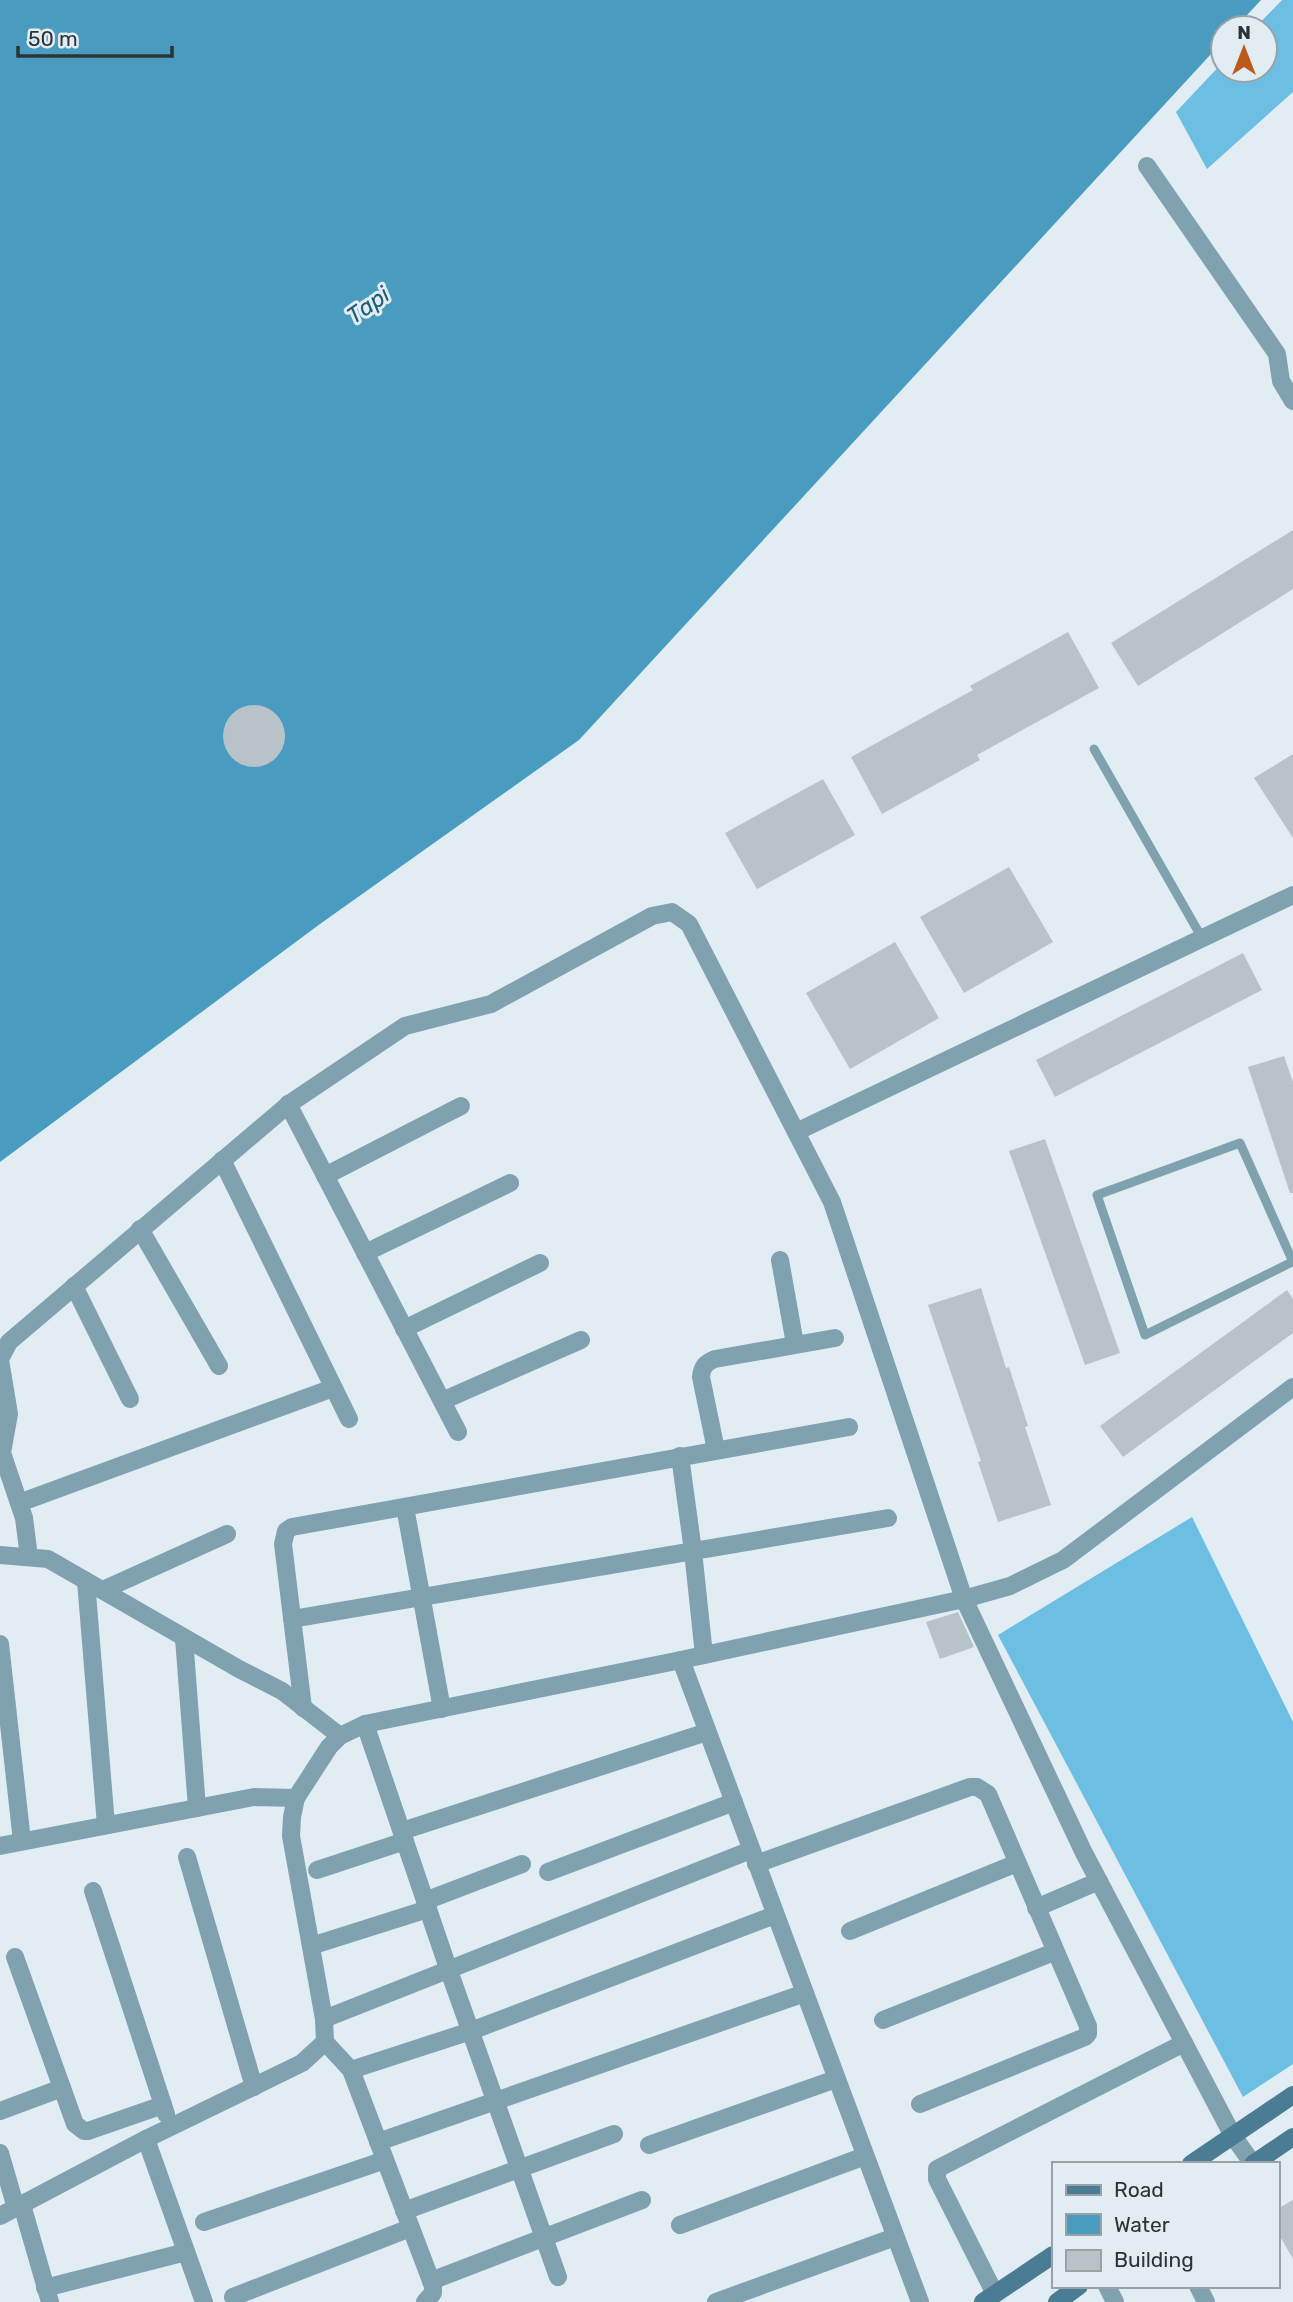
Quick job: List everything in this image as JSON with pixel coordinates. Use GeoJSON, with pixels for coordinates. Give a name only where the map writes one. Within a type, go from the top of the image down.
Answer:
{"type":"FeatureCollection","features":[{"type":"Feature","properties":{"kind":"street"},"geometry":{"type":"LineString","coordinates":[[1147,166],[1285,356],[1281,381],[1293,401]]}},
{"type":"Feature","properties":{"kind":"street"},"geometry":{"type":"LineString","coordinates":[[796,1132],[1293,895]]}},
{"type":"Feature","properties":{"kind":"street"},"geometry":{"type":"LineString","coordinates":[[29,1557],[24,1518],[2,1453],[9,1414],[0,1359],[9,1342],[288,1104],[405,1026],[491,1004],[652,916],[672,912],[689,924],[832,1202],[964,1599],[1099,1881],[1233,2136],[1252,2162]]}},
{"type":"Feature","properties":{"kind":"street"},"geometry":{"type":"LineString","coordinates":[[288,1104],[458,1432]]}},
{"type":"Feature","properties":{"kind":"street"},"geometry":{"type":"LineString","coordinates":[[326,1176],[461,1106]]}},
{"type":"Feature","properties":{"kind":"street"},"geometry":{"type":"LineString","coordinates":[[222,1160],[349,1419]]}},
{"type":"Feature","properties":{"kind":"street"},"geometry":{"type":"LineString","coordinates":[[365,1253],[510,1183]]}},
{"type":"Feature","properties":{"kind":"street"},"geometry":{"type":"LineString","coordinates":[[140,1228],[219,1366]]}},
{"type":"Feature","properties":{"kind":"street"},"geometry":{"type":"LineString","coordinates":[[780,1261],[795,1344]]}},
{"type":"Feature","properties":{"kind":"street"},"geometry":{"type":"LineString","coordinates":[[404,1329],[540,1263]]}},
{"type":"Feature","properties":{"kind":"street"},"geometry":{"type":"LineString","coordinates":[[74,1286],[130,1399]]}},
{"type":"Feature","properties":{"kind":"street"},"geometry":{"type":"LineString","coordinates":[[716,1450],[701,1377],[706,1363],[715,1359],[835,1338]]}},
{"type":"Feature","properties":{"kind":"street"},"geometry":{"type":"LineString","coordinates":[[442,1401],[581,1340]]}},
{"type":"Feature","properties":{"kind":"street"},"geometry":{"type":"LineString","coordinates":[[642,2200],[544,2237],[431,2295],[407,2220],[351,2070],[326,2042],[291,1836],[296,1798],[329,1747],[340,1736],[365,1724],[681,1660],[964,1599],[1010,1586],[1063,1560],[1293,1387]]}},
{"type":"Feature","properties":{"kind":"street"},"geometry":{"type":"LineString","coordinates":[[19,1503],[333,1388]]}},
{"type":"Feature","properties":{"kind":"street"},"geometry":{"type":"LineString","coordinates":[[303,1708],[284,1544],[286,1531],[292,1527],[849,1427]]}},
{"type":"Feature","properties":{"kind":"street"},"geometry":{"type":"LineString","coordinates":[[680,1456],[694,1551],[704,1655]]}},
{"type":"Feature","properties":{"kind":"street"},"geometry":{"type":"LineString","coordinates":[[405,1507],[442,1709]]}},
{"type":"Feature","properties":{"kind":"street"},"geometry":{"type":"LineString","coordinates":[[292,1619],[888,1518]]}},
{"type":"Feature","properties":{"kind":"street"},"geometry":{"type":"LineString","coordinates":[[103,1590],[227,1534]]}},
{"type":"Feature","properties":{"kind":"street"},"geometry":{"type":"LineString","coordinates":[[0,1555],[48,1559],[282,1691],[340,1736]]}},
{"type":"Feature","properties":{"kind":"street"},"geometry":{"type":"LineString","coordinates":[[86,1581],[106,1825]]}},
{"type":"Feature","properties":{"kind":"street"},"geometry":{"type":"LineString","coordinates":[[184,1638],[197,1808]]}},
{"type":"Feature","properties":{"kind":"street"},"geometry":{"type":"LineString","coordinates":[[0,1644],[22,1841]]}},
{"type":"Feature","properties":{"kind":"street"},"geometry":{"type":"LineString","coordinates":[[681,1660],[919,2302]]}},
{"type":"Feature","properties":{"kind":"street"},"geometry":{"type":"LineString","coordinates":[[365,1724],[558,2277]]}},
{"type":"Feature","properties":{"kind":"street"},"geometry":{"type":"LineString","coordinates":[[317,1870],[403,1836],[708,1732]]}},
{"type":"Feature","properties":{"kind":"street"},"geometry":{"type":"LineString","coordinates":[[324,2019],[448,1968],[754,1857],[977,1787],[988,1794],[1088,2026],[1088,2034],[920,2104]]}},
{"type":"Feature","properties":{"kind":"street"},"geometry":{"type":"LineString","coordinates":[[0,1846],[254,1797],[296,1798]]}},
{"type":"Feature","properties":{"kind":"street"},"geometry":{"type":"LineString","coordinates":[[548,1872],[734,1802]]}},
{"type":"Feature","properties":{"kind":"street"},"geometry":{"type":"LineString","coordinates":[[187,1857],[254,2087]]}},
{"type":"Feature","properties":{"kind":"street"},"geometry":{"type":"LineString","coordinates":[[850,1931],[1017,1863]]}},
{"type":"Feature","properties":{"kind":"street"},"geometry":{"type":"LineString","coordinates":[[311,1946],[427,1905],[522,1864]]}},
{"type":"Feature","properties":{"kind":"street"},"geometry":{"type":"LineString","coordinates":[[1036,1908],[1099,1881]]}},
{"type":"Feature","properties":{"kind":"street"},"geometry":{"type":"LineString","coordinates":[[93,1891],[171,2127]]}},
{"type":"Feature","properties":{"kind":"street"},"geometry":{"type":"LineString","coordinates":[[351,2070],[471,2031],[775,1915]]}},
{"type":"Feature","properties":{"kind":"street"},"geometry":{"type":"LineString","coordinates":[[883,2020],[1054,1952]]}},
{"type":"Feature","properties":{"kind":"street"},"geometry":{"type":"LineString","coordinates":[[15,1957],[75,2124],[83,2131],[163,2105]]}},
{"type":"Feature","properties":{"kind":"street"},"geometry":{"type":"LineString","coordinates":[[378,2141],[805,1993]]}},
{"type":"Feature","properties":{"kind":"street"},"geometry":{"type":"LineString","coordinates":[[13,2210],[146,2139],[302,2063],[326,2042]]}},
{"type":"Feature","properties":{"kind":"street"},"geometry":{"type":"LineString","coordinates":[[1052,2256],[989,2298],[937,2179],[937,2169],[1184,2043]]}},
{"type":"Feature","properties":{"kind":"street"},"geometry":{"type":"LineString","coordinates":[[649,2145],[836,2079]]}},
{"type":"Feature","properties":{"kind":"street"},"geometry":{"type":"LineString","coordinates":[[0,2111],[62,2088]]}},
{"type":"Feature","properties":{"kind":"street"},"geometry":{"type":"LineString","coordinates":[[1194,2162],[1293,2095]]}},
{"type":"Feature","properties":{"kind":"street"},"geometry":{"type":"LineString","coordinates":[[233,2297],[520,2169],[614,2134]]}},
{"type":"Feature","properties":{"kind":"street"},"geometry":{"type":"LineString","coordinates":[[146,2139],[204,2302]]}},
{"type":"Feature","properties":{"kind":"street"},"geometry":{"type":"LineString","coordinates":[[1256,2162],[1292,2141]]}},
{"type":"Feature","properties":{"kind":"street"},"geometry":{"type":"LineString","coordinates":[[0,2153],[13,2210],[47,2295],[186,2252]]}},
{"type":"Feature","properties":{"kind":"street"},"geometry":{"type":"LineString","coordinates":[[680,2225],[865,2157]]}},
{"type":"Feature","properties":{"kind":"street"},"geometry":{"type":"LineString","coordinates":[[204,2222],[385,2160]]}},
{"type":"Feature","properties":{"kind":"street"},"geometry":{"type":"LineString","coordinates":[[716,2302],[895,2237]]}},
{"type":"Feature","properties":{"kind":"street"},"geometry":{"type":"LineString","coordinates":[[1057,2302],[1077,2288]]}},
{"type":"Feature","properties":{"kind":"lane"},"geometry":{"type":"LineString","coordinates":[[1094,749],[1202,938]]}},
{"type":"Feature","properties":{"kind":"lane"},"geometry":{"type":"LineString","coordinates":[[1240,1143],[1292,1262],[1146,1335],[1097,1195],[1240,1143]]}},
{"type":"Feature","properties":{"kind":"shaded area"},"geometry":{"type":"Polygon","coordinates":[[[1282,0],[1293,0],[1293,92],[1207,169],[1176,112],[1209,77],[1209,84],[1279,84],[1279,14],[1268,14],[1282,0]]]}},
{"type":"Feature","properties":{"kind":"shaded area"},"geometry":{"type":"Polygon","coordinates":[[[1192,1517],[1293,1722],[1293,2064],[1243,2097],[998,1635],[1192,1517]]]}},
{"type":"Feature","properties":{"kind":"water","name":"Tapi"},"geometry":{"type":"Polygon","coordinates":[[[0,0],[1261,0],[1248,14],[1209,14],[1209,56],[579,740],[320,924],[0,1162],[0,0]]]}},
{"type":"Feature","properties":{"kind":"building"},"geometry":{"type":"Polygon","coordinates":[[[1293,530],[1293,589],[1138,686],[1111,643],[1293,530]]]}},
{"type":"Feature","properties":{"kind":"building"},"geometry":{"type":"Polygon","coordinates":[[[1068,632],[1099,688],[977,755],[980,760],[882,814],[851,757],[973,690],[970,686],[1068,632]]]}},
{"type":"Feature","properties":{"kind":"building"},"geometry":{"type":"Polygon","coordinates":[[[248,705],[260,705],[276,714],[283,724],[283,748],[276,758],[260,767],[248,767],[237,762],[228,753],[223,742],[223,730],[228,719],[237,710],[248,705]]]}},
{"type":"Feature","properties":{"kind":"building"},"geometry":{"type":"Polygon","coordinates":[[[1293,754],[1293,838],[1254,778],[1293,754]]]}},
{"type":"Feature","properties":{"kind":"building"},"geometry":{"type":"Polygon","coordinates":[[[823,779],[855,835],[757,889],[725,833],[823,779]]]}},
{"type":"Feature","properties":{"kind":"building"},"geometry":{"type":"Polygon","coordinates":[[[1009,867],[1053,942],[964,993],[920,917],[1009,867]]]}},
{"type":"Feature","properties":{"kind":"building"},"geometry":{"type":"Polygon","coordinates":[[[895,942],[939,1018],[850,1069],[806,993],[895,942]]]}},
{"type":"Feature","properties":{"kind":"building"},"geometry":{"type":"Polygon","coordinates":[[[1243,953],[1262,990],[1055,1097],[1036,1060],[1243,953]]]}},
{"type":"Feature","properties":{"kind":"building"},"geometry":{"type":"Polygon","coordinates":[[[1284,1056],[1293,1082],[1293,1193],[1290,1193],[1248,1067],[1284,1056]]]}},
{"type":"Feature","properties":{"kind":"building"},"geometry":{"type":"Polygon","coordinates":[[[1045,1139],[1120,1353],[1085,1365],[1009,1151],[1045,1139]]]}},
{"type":"Feature","properties":{"kind":"building"},"geometry":{"type":"Polygon","coordinates":[[[981,1288],[1006,1368],[1009,1367],[1028,1426],[1025,1427],[1051,1505],[998,1522],[978,1462],[981,1461],[928,1305],[981,1288]]]}},
{"type":"Feature","properties":{"kind":"building"},"geometry":{"type":"Polygon","coordinates":[[[1287,1290],[1293,1299],[1293,1333],[1123,1457],[1100,1426],[1287,1290]]]}},
{"type":"Feature","properties":{"kind":"building"},"geometry":{"type":"Polygon","coordinates":[[[958,1612],[974,1647],[940,1659],[926,1622],[958,1612]]]}},
{"type":"Feature","properties":{"kind":"building"},"geometry":{"type":"Polygon","coordinates":[[[1293,2200],[1293,2259],[1279,2234],[1279,2208],[1293,2200]]]}}]}
